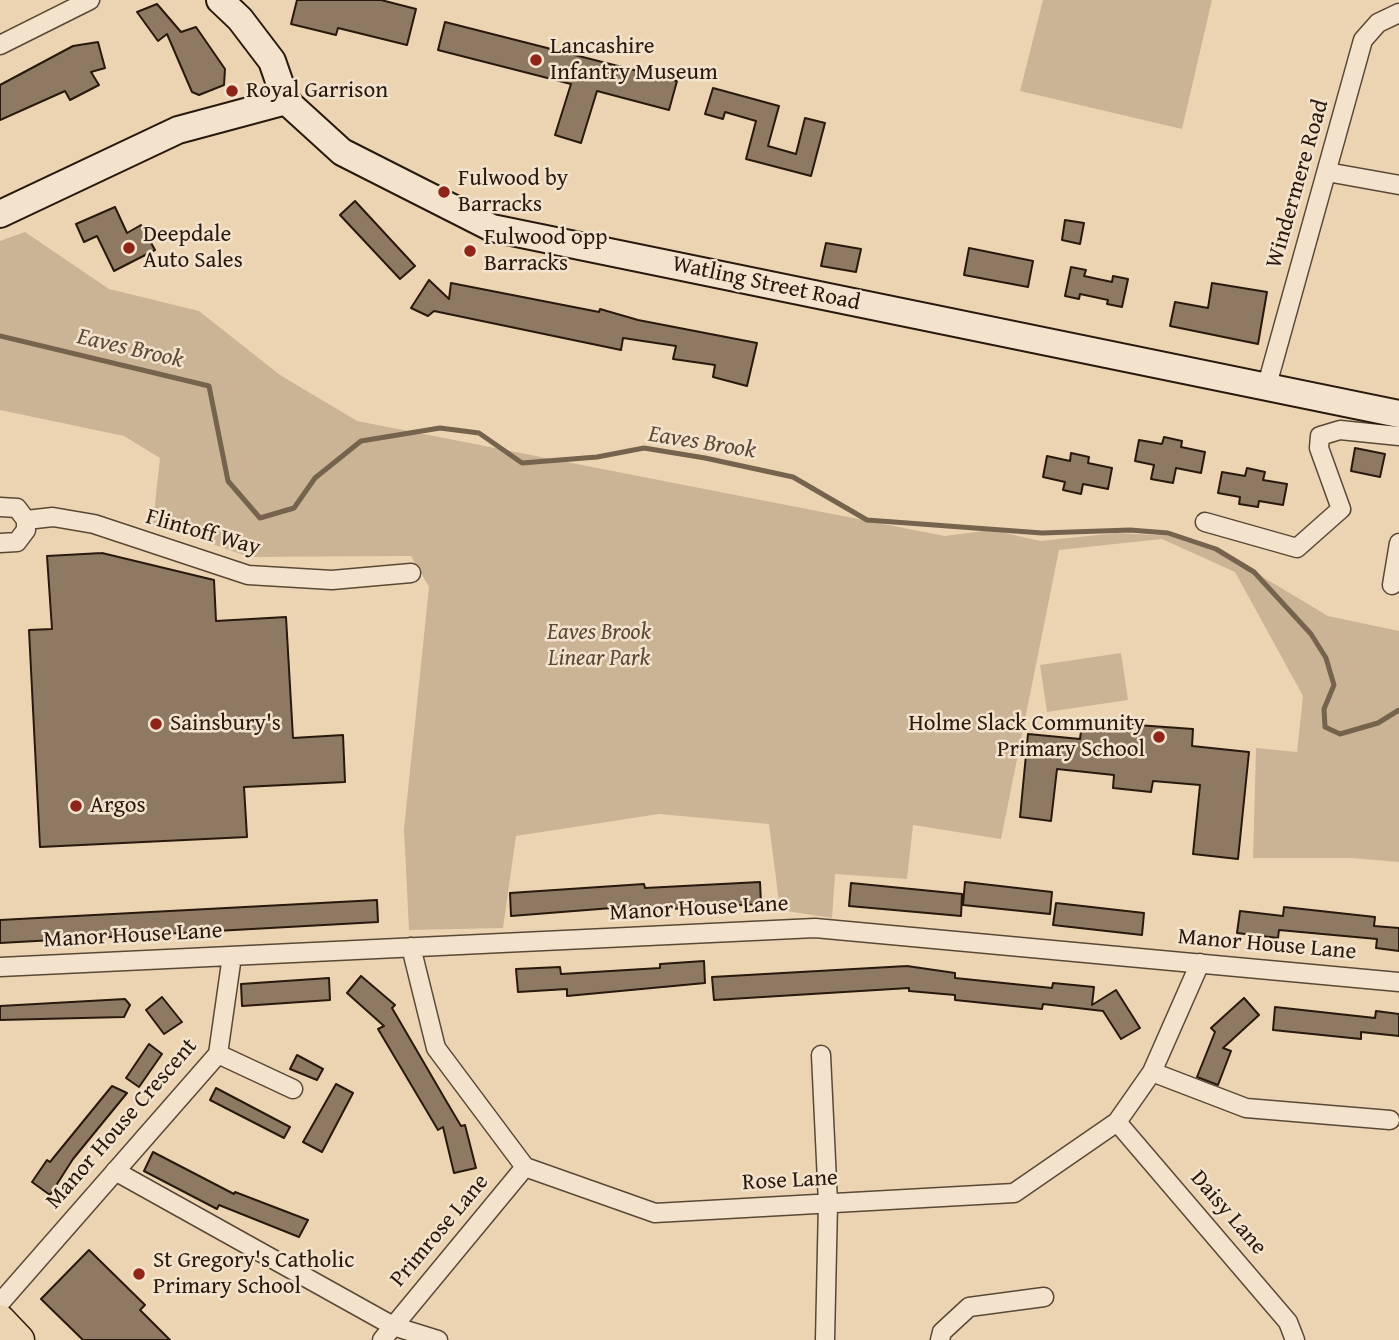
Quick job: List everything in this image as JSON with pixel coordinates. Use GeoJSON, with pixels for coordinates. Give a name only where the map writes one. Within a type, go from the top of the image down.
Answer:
{"type":"FeatureCollection","features":[{"type":"Feature","properties":{"kind":"highway"},"geometry":{"type":"LineString","coordinates":[[0,1320],[19,1340]]}},
{"type":"Feature","properties":{"kind":"main road","name":"Watling Street Road"},"geometry":{"type":"LineString","coordinates":[[220,0],[240,19],[272,61],[286,101],[342,152],[492,228],[1399,414]]}},
{"type":"Feature","properties":{"kind":"main road"},"geometry":{"type":"LineString","coordinates":[[0,214],[178,130],[286,101]]}},
{"type":"Feature","properties":{"kind":"street"},"geometry":{"type":"LineString","coordinates":[[0,45],[90,0]]}},
{"type":"Feature","properties":{"kind":"street","name":"Windermere Road"},"geometry":{"type":"LineString","coordinates":[[1267,385],[1363,40],[1378,23],[1399,13]]}},
{"type":"Feature","properties":{"kind":"street"},"geometry":{"type":"LineString","coordinates":[[1327,172],[1399,185]]}},
{"type":"Feature","properties":{"kind":"street"},"geometry":{"type":"LineString","coordinates":[[1205,523],[1297,548],[1341,509],[1320,449],[1320,436],[1339,430],[1399,436]]}},
{"type":"Feature","properties":{"kind":"street","name":"Flintoff Way"},"geometry":{"type":"LineString","coordinates":[[0,507],[17,508],[26,520],[53,517],[93,524],[248,575],[332,580],[411,573]]}},
{"type":"Feature","properties":{"kind":"street"},"geometry":{"type":"LineString","coordinates":[[0,543],[17,542],[26,530],[26,520]]}},
{"type":"Feature","properties":{"kind":"street"},"geometry":{"type":"LineString","coordinates":[[1392,586],[1399,543]]}},
{"type":"Feature","properties":{"kind":"street","name":"Manor House Lane"},"geometry":{"type":"LineString","coordinates":[[0,967],[815,928],[1399,982]]}},
{"type":"Feature","properties":{"kind":"street"},"geometry":{"type":"LineString","coordinates":[[411,947],[436,1048],[525,1167]]}},
{"type":"Feature","properties":{"kind":"street","name":"Manor House Crescent"},"geometry":{"type":"LineString","coordinates":[[0,1303],[218,1054],[232,956]]}},
{"type":"Feature","properties":{"kind":"street","name":"Rose Lane"},"geometry":{"type":"LineString","coordinates":[[525,1167],[655,1213],[1014,1193],[1117,1122],[1152,1072],[1200,963]]}},
{"type":"Feature","properties":{"kind":"street"},"geometry":{"type":"LineString","coordinates":[[218,1054],[293,1088]]}},
{"type":"Feature","properties":{"kind":"street"},"geometry":{"type":"LineString","coordinates":[[821,1055],[828,1203],[825,1340]]}},
{"type":"Feature","properties":{"kind":"street"},"geometry":{"type":"LineString","coordinates":[[1152,1072],[1246,1108],[1390,1120]]}},
{"type":"Feature","properties":{"kind":"street","name":"Daisy Lane"},"geometry":{"type":"LineString","coordinates":[[1117,1122],[1288,1322],[1295,1340]]}},
{"type":"Feature","properties":{"kind":"street","name":"Primrose Lane"},"geometry":{"type":"LineString","coordinates":[[388,1333],[525,1167]]}},
{"type":"Feature","properties":{"kind":"street"},"geometry":{"type":"LineString","coordinates":[[116,1171],[388,1333],[439,1340]]}},
{"type":"Feature","properties":{"kind":"street"},"geometry":{"type":"LineString","coordinates":[[940,1340],[942,1332],[968,1307],[1044,1297]]}},
{"type":"Feature","properties":{"kind":"green space"},"geometry":{"type":"Polygon","coordinates":[[[1043,0],[1212,0],[1182,129],[1020,91],[1043,0]]]}},
{"type":"Feature","properties":{"kind":"green space","name":"Eaves Brook Linear Park"},"geometry":{"type":"Polygon","coordinates":[[[25,232],[109,289],[199,311],[280,375],[357,421],[945,536],[992,530],[1040,541],[1117,533],[1175,536],[1216,549],[1328,616],[1399,631],[1399,862],[1350,858],[1253,858],[1256,748],[1297,752],[1303,696],[1235,572],[1162,539],[1059,550],[1001,839],[913,825],[907,879],[835,874],[832,918],[780,910],[769,824],[659,814],[516,836],[503,928],[409,930],[404,829],[429,587],[411,556],[249,557],[153,523],[160,458],[124,436],[0,410],[0,241],[25,232]]]}},
{"type":"Feature","properties":{"kind":"green space"},"geometry":{"type":"Polygon","coordinates":[[[1121,653],[1128,700],[1047,712],[1040,665],[1121,653]]]}},
{"type":"Feature","properties":{"kind":"building"},"geometry":{"type":"Polygon","coordinates":[[[297,0],[381,0],[416,9],[407,45],[338,28],[336,35],[291,24],[297,0]]]}},
{"type":"Feature","properties":{"kind":"building"},"geometry":{"type":"Polygon","coordinates":[[[157,4],[181,32],[196,27],[225,69],[224,85],[199,95],[192,92],[167,34],[158,41],[137,12],[157,4]]]}},
{"type":"Feature","properties":{"kind":"building"},"geometry":{"type":"Polygon","coordinates":[[[445,22],[677,81],[669,110],[597,91],[581,143],[555,135],[571,84],[438,50],[445,22]]]}},
{"type":"Feature","properties":{"kind":"building"},"geometry":{"type":"Polygon","coordinates":[[[98,42],[105,68],[91,72],[99,85],[70,100],[65,91],[0,120],[0,85],[73,46],[98,42]]]}},
{"type":"Feature","properties":{"kind":"building"},"geometry":{"type":"Polygon","coordinates":[[[713,88],[779,106],[768,146],[796,154],[805,118],[825,123],[811,176],[746,159],[756,121],[725,112],[723,119],[705,114],[713,88]]]}},
{"type":"Feature","properties":{"kind":"building"},"geometry":{"type":"Polygon","coordinates":[[[355,201],[415,266],[400,279],[340,215],[355,201]]]}},
{"type":"Feature","properties":{"kind":"building"},"geometry":{"type":"Polygon","coordinates":[[[115,207],[127,233],[141,225],[155,250],[114,271],[97,236],[84,242],[76,224],[115,207]]]}},
{"type":"Feature","properties":{"kind":"building"},"geometry":{"type":"Polygon","coordinates":[[[1065,220],[1084,223],[1080,244],[1062,240],[1065,220]]]}},
{"type":"Feature","properties":{"kind":"building"},"geometry":{"type":"Polygon","coordinates":[[[826,243],[861,249],[856,272],[821,266],[826,243]]]}},
{"type":"Feature","properties":{"kind":"building"},"geometry":{"type":"Polygon","coordinates":[[[969,248],[1033,261],[1028,287],[964,275],[969,248]]]}},
{"type":"Feature","properties":{"kind":"building"},"geometry":{"type":"Polygon","coordinates":[[[1071,267],[1086,270],[1084,276],[1112,282],[1113,276],[1128,279],[1122,307],[1107,304],[1108,300],[1080,294],[1079,299],[1065,296],[1071,267]]]}},
{"type":"Feature","properties":{"kind":"building"},"geometry":{"type":"Polygon","coordinates":[[[429,280],[449,299],[451,283],[599,312],[600,309],[638,320],[757,343],[747,386],[713,377],[715,365],[673,359],[676,346],[623,338],[621,350],[434,311],[428,316],[411,308],[429,280]]]}},
{"type":"Feature","properties":{"kind":"building"},"geometry":{"type":"Polygon","coordinates":[[[1212,283],[1267,292],[1258,344],[1170,326],[1175,302],[1208,308],[1212,283]]]}},
{"type":"Feature","properties":{"kind":"building"},"geometry":{"type":"Polygon","coordinates":[[[1164,437],[1182,441],[1181,447],[1205,452],[1201,473],[1176,468],[1173,483],[1151,479],[1154,465],[1135,461],[1139,440],[1162,444],[1164,437]]]}},
{"type":"Feature","properties":{"kind":"building"},"geometry":{"type":"Polygon","coordinates":[[[1355,448],[1385,454],[1380,477],[1351,471],[1355,448]]]}},
{"type":"Feature","properties":{"kind":"building"},"geometry":{"type":"Polygon","coordinates":[[[1071,453],[1089,457],[1088,463],[1112,468],[1108,489],[1083,484],[1081,494],[1063,490],[1065,482],[1043,477],[1047,456],[1070,461],[1071,453]]]}},
{"type":"Feature","properties":{"kind":"building"},"geometry":{"type":"Polygon","coordinates":[[[1247,468],[1265,472],[1263,480],[1287,484],[1283,505],[1259,501],[1258,507],[1239,504],[1240,497],[1218,493],[1222,472],[1245,476],[1247,468]]]}},
{"type":"Feature","properties":{"kind":"building"},"geometry":{"type":"Polygon","coordinates":[[[102,553],[214,580],[216,621],[286,617],[293,738],[343,735],[345,782],[244,787],[247,837],[40,847],[29,630],[52,629],[47,556],[102,553]]]}},
{"type":"Feature","properties":{"kind":"building","name":"Holme Slack Community Primary School"},"geometry":{"type":"Polygon","coordinates":[[[1082,724],[1123,728],[1123,724],[1193,729],[1192,746],[1249,752],[1238,859],[1193,854],[1200,785],[1153,781],[1151,792],[1113,788],[1114,775],[1057,769],[1051,821],[1020,817],[1028,734],[1080,739],[1082,724]]]}},
{"type":"Feature","properties":{"kind":"building"},"geometry":{"type":"Polygon","coordinates":[[[760,882],[761,904],[650,910],[650,905],[511,916],[510,893],[644,884],[645,888],[760,882]]]}},
{"type":"Feature","properties":{"kind":"building"},"geometry":{"type":"Polygon","coordinates":[[[965,882],[1052,892],[1050,914],[963,905],[965,882]]]}},
{"type":"Feature","properties":{"kind":"building"},"geometry":{"type":"Polygon","coordinates":[[[851,883],[962,894],[961,916],[849,906],[851,883]]]}},
{"type":"Feature","properties":{"kind":"building"},"geometry":{"type":"Polygon","coordinates":[[[377,900],[378,922],[0,943],[0,920],[377,900]]]}},
{"type":"Feature","properties":{"kind":"building"},"geometry":{"type":"Polygon","coordinates":[[[1056,903],[1144,913],[1142,935],[1053,925],[1056,903]]]}},
{"type":"Feature","properties":{"kind":"building"},"geometry":{"type":"Polygon","coordinates":[[[1284,907],[1375,917],[1374,926],[1399,928],[1399,951],[1376,948],[1377,939],[1279,930],[1278,938],[1237,933],[1240,911],[1283,916],[1284,907]]]}},
{"type":"Feature","properties":{"kind":"building"},"geometry":{"type":"Polygon","coordinates":[[[704,961],[705,983],[567,996],[567,989],[518,992],[516,969],[560,967],[561,974],[660,968],[660,964],[704,961]]]}},
{"type":"Feature","properties":{"kind":"building"},"geometry":{"type":"Polygon","coordinates":[[[907,966],[955,973],[955,978],[1052,988],[1053,983],[1094,987],[1092,1005],[1116,990],[1140,1028],[1121,1039],[1103,1011],[1043,1004],[1042,1009],[955,1000],[955,995],[909,991],[909,988],[714,1000],[712,977],[907,966]]]}},
{"type":"Feature","properties":{"kind":"building"},"geometry":{"type":"Polygon","coordinates":[[[361,976],[395,1005],[392,1008],[445,1099],[461,1126],[465,1125],[476,1168],[454,1173],[443,1127],[438,1130],[378,1029],[384,1026],[347,993],[361,976]]]}},
{"type":"Feature","properties":{"kind":"building"},"geometry":{"type":"Polygon","coordinates":[[[329,978],[330,1000],[242,1006],[241,984],[329,978]]]}},
{"type":"Feature","properties":{"kind":"building"},"geometry":{"type":"Polygon","coordinates":[[[162,997],[182,1022],[164,1034],[146,1010],[162,997]]]}},
{"type":"Feature","properties":{"kind":"building"},"geometry":{"type":"Polygon","coordinates":[[[1244,998],[1259,1015],[1223,1048],[1231,1051],[1218,1085],[1197,1077],[1215,1032],[1211,1028],[1244,998]]]}},
{"type":"Feature","properties":{"kind":"building"},"geometry":{"type":"Polygon","coordinates":[[[125,999],[130,1005],[124,1017],[0,1020],[0,1006],[125,999]]]}},
{"type":"Feature","properties":{"kind":"building"},"geometry":{"type":"Polygon","coordinates":[[[1275,1007],[1375,1018],[1376,1011],[1399,1014],[1399,1036],[1361,1032],[1361,1039],[1273,1030],[1275,1007]]]}},
{"type":"Feature","properties":{"kind":"building"},"geometry":{"type":"Polygon","coordinates":[[[149,1044],[162,1054],[139,1087],[126,1078],[149,1044]]]}},
{"type":"Feature","properties":{"kind":"building"},"geometry":{"type":"Polygon","coordinates":[[[297,1055],[323,1069],[317,1080],[290,1069],[297,1055]]]}},
{"type":"Feature","properties":{"kind":"building"},"geometry":{"type":"Polygon","coordinates":[[[336,1084],[353,1093],[322,1152],[303,1142],[336,1084]]]}},
{"type":"Feature","properties":{"kind":"building"},"geometry":{"type":"Polygon","coordinates":[[[112,1086],[127,1093],[73,1159],[50,1195],[32,1182],[47,1160],[50,1162],[112,1086]]]}},
{"type":"Feature","properties":{"kind":"building"},"geometry":{"type":"Polygon","coordinates":[[[216,1088],[290,1127],[284,1138],[210,1100],[216,1088]]]}},
{"type":"Feature","properties":{"kind":"building"},"geometry":{"type":"Polygon","coordinates":[[[153,1152],[234,1194],[235,1192],[308,1220],[299,1237],[219,1205],[217,1209],[144,1171],[153,1152]]]}},
{"type":"Feature","properties":{"kind":"building"},"geometry":{"type":"Polygon","coordinates":[[[89,1250],[145,1305],[140,1310],[170,1340],[83,1340],[41,1299],[89,1250]]]}},
{"type":"Feature","properties":{"kind":"waterway","name":"Eaves Brook"},"geometry":{"type":"LineString","coordinates":[[0,336],[209,386],[228,481],[260,518],[294,508],[315,478],[361,441],[440,428],[479,433],[522,463],[597,457],[644,448],[705,458],[793,477],[867,520],[1042,533],[1130,530],[1168,533],[1216,549],[1254,572],[1311,634],[1326,658],[1334,685],[1324,709],[1325,727],[1340,734],[1378,723],[1399,710]]}},
{"type":"Feature","properties":{"kind":"place","name":"Lancashire Infantry Museum"},"geometry":{"type":"Point","coordinates":[536,60]}},
{"type":"Feature","properties":{"kind":"place","name":"Royal Garrison"},"geometry":{"type":"Point","coordinates":[232,91]}},
{"type":"Feature","properties":{"kind":"place","name":"Fulwood by Barracks"},"geometry":{"type":"Point","coordinates":[444,192]}},
{"type":"Feature","properties":{"kind":"place","name":"Deepdale Auto Sales"},"geometry":{"type":"Point","coordinates":[129,248]}},
{"type":"Feature","properties":{"kind":"place","name":"Fulwood opp Barracks"},"geometry":{"type":"Point","coordinates":[470,251]}},
{"type":"Feature","properties":{"kind":"place","name":"Sainsbury's"},"geometry":{"type":"Point","coordinates":[156,724]}},
{"type":"Feature","properties":{"kind":"place","name":"Holme Slack Community Primary School"},"geometry":{"type":"Point","coordinates":[1159,737]}},
{"type":"Feature","properties":{"kind":"place","name":"Argos"},"geometry":{"type":"Point","coordinates":[76,806]}},
{"type":"Feature","properties":{"kind":"place","name":"St Gregory's Catholic Primary School"},"geometry":{"type":"Point","coordinates":[139,1274]}}]}
